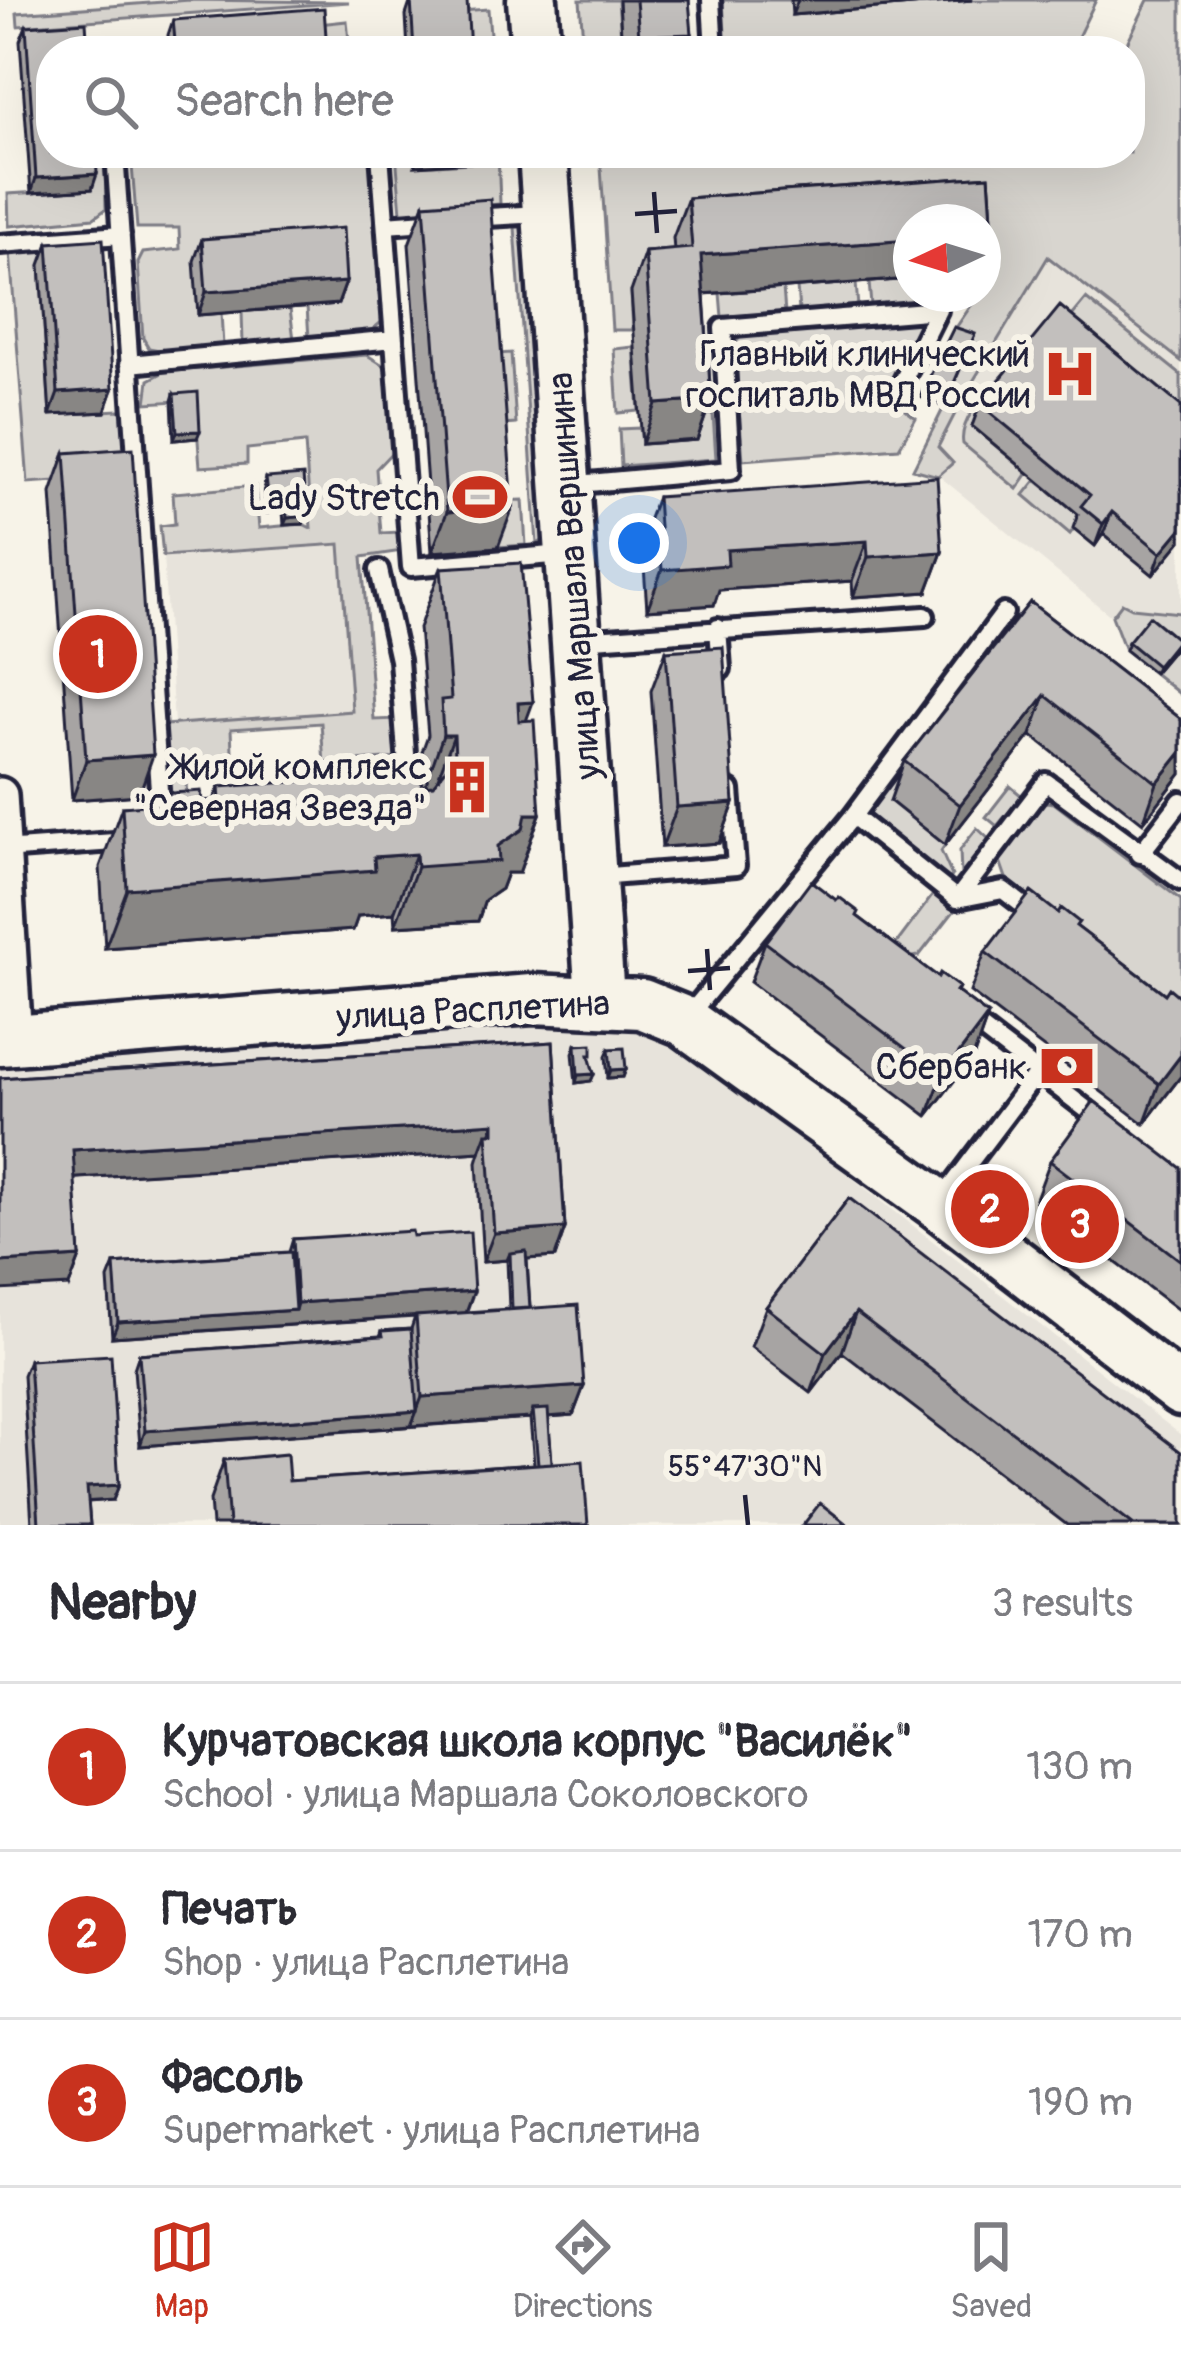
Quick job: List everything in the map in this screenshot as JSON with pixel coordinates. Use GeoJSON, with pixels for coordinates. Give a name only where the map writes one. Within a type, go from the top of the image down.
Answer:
{"type":"FeatureCollection","features":[{"type":"Feature","properties":{"kind":"street"},"geometry":{"type":"LineString","coordinates":[[532,0],[535,36]]}},
{"type":"Feature","properties":{"kind":"street","name":"улица Маршала Вершинина"},"geometry":{"type":"LineString","coordinates":[[544,168],[600,999]]}},
{"type":"Feature","properties":{"kind":"street"},"geometry":{"type":"LineString","coordinates":[[0,795],[8,1041]]}},
{"type":"Feature","properties":{"kind":"street","name":"улица Расплетина"},"geometry":{"type":"LineString","coordinates":[[8,1041],[532,999],[642,1004],[684,1021],[938,1204],[1181,1391]]}},
{"type":"Feature","properties":{"kind":"lane"},"geometry":{"type":"LineString","coordinates":[[711,0],[713,36]]}},
{"type":"Feature","properties":{"kind":"lane"},"geometry":{"type":"LineString","coordinates":[[117,168],[160,804]]}},
{"type":"Feature","properties":{"kind":"lane"},"geometry":{"type":"LineString","coordinates":[[381,168],[411,567]]}},
{"type":"Feature","properties":{"kind":"lane"},"geometry":{"type":"LineString","coordinates":[[386,225],[547,213]]}},
{"type":"Feature","properties":{"kind":"lane"},"geometry":{"type":"LineString","coordinates":[[0,244],[121,235]]}},
{"type":"Feature","properties":{"kind":"lane"},"geometry":{"type":"LineString","coordinates":[[566,485],[731,470],[723,328],[938,310],[900,387]]}},
{"type":"Feature","properties":{"kind":"lane"},"geometry":{"type":"LineString","coordinates":[[129,364],[394,339]]}},
{"type":"Feature","properties":{"kind":"lane"},"geometry":{"type":"LineString","coordinates":[[411,817],[399,660],[374,571],[571,553]]}},
{"type":"Feature","properties":{"kind":"lane"},"geometry":{"type":"LineString","coordinates":[[684,1021],[854,816],[1004,613]]}},
{"type":"Feature","properties":{"kind":"lane"},"geometry":{"type":"LineString","coordinates":[[578,640],[926,616]]}},
{"type":"Feature","properties":{"kind":"lane"},"geometry":{"type":"LineString","coordinates":[[718,628],[723,699]]}},
{"type":"Feature","properties":{"kind":"lane"},"geometry":{"type":"LineString","coordinates":[[594,877],[736,866],[729,770]]}},
{"type":"Feature","properties":{"kind":"lane"},"geometry":{"type":"LineString","coordinates":[[957,899],[1046,782],[1181,881]]}},
{"type":"Feature","properties":{"kind":"lane"},"geometry":{"type":"LineString","coordinates":[[1140,854],[1181,800]]}},
{"type":"Feature","properties":{"kind":"lane"},"geometry":{"type":"LineString","coordinates":[[854,816],[957,899],[1004,890],[1057,931]]}},
{"type":"Feature","properties":{"kind":"lane"},"geometry":{"type":"LineString","coordinates":[[3,850],[140,840]]}},
{"type":"Feature","properties":{"kind":"lane"},"geometry":{"type":"LineString","coordinates":[[797,886],[835,915]]}},
{"type":"Feature","properties":{"kind":"lane"},"geometry":{"type":"LineString","coordinates":[[946,1001],[1127,1140]]}},
{"type":"Feature","properties":{"kind":"lane"},"geometry":{"type":"LineString","coordinates":[[938,1204],[1038,1072]]}},
{"type":"Feature","properties":{"kind":"shaded area"},"geometry":{"type":"Polygon","coordinates":[[[190,0],[349,2],[18,26],[17,13],[190,0]]]}},
{"type":"Feature","properties":{"kind":"shaded area"},"geometry":{"type":"Polygon","coordinates":[[[580,0],[618,0],[621,36],[583,36],[580,0]]]}},
{"type":"Feature","properties":{"kind":"shaded area"},"geometry":{"type":"Polygon","coordinates":[[[723,0],[791,0],[793,15],[972,0],[1096,0],[1078,36],[725,36],[723,0]]]}},
{"type":"Feature","properties":{"kind":"shaded area","name":"Главный клинический госпиталь МВД России"},"geometry":{"type":"Polygon","coordinates":[[[1148,0],[1181,0],[1181,695],[1125,650],[1111,616],[939,476],[913,469],[972,341],[1117,168],[1145,168],[1145,36],[1130,36],[1148,0]]]}},
{"type":"Feature","properties":{"kind":"shaded area"},"geometry":{"type":"Polygon","coordinates":[[[1148,0],[1181,0],[1181,361],[1048,257],[938,447],[953,463],[938,476],[913,469],[944,407],[951,335],[967,312],[1001,312],[1001,204],[893,204],[893,223],[674,238],[677,288],[631,292],[633,330],[612,330],[601,168],[1145,168],[1145,36],[1130,36],[1148,0]]]}},
{"type":"Feature","properties":{"kind":"shaded area"},"geometry":{"type":"Polygon","coordinates":[[[488,9],[490,36],[463,36],[461,11],[488,9]]]}},
{"type":"Feature","properties":{"kind":"shaded area"},"geometry":{"type":"Polygon","coordinates":[[[347,21],[348,36],[319,36],[318,24],[347,21]]]}},
{"type":"Feature","properties":{"kind":"shaded area"},"geometry":{"type":"Polygon","coordinates":[[[90,168],[105,168],[106,209],[94,218],[9,226],[8,194],[91,189],[90,168]]]}},
{"type":"Feature","properties":{"kind":"shaded area"},"geometry":{"type":"Polygon","coordinates":[[[132,168],[371,168],[384,320],[367,334],[309,339],[307,306],[338,303],[195,261],[198,314],[221,313],[223,346],[149,348],[143,338],[138,263],[143,253],[180,249],[179,228],[137,228],[132,168]]]}},
{"type":"Feature","properties":{"kind":"shaded area"},"geometry":{"type":"Polygon","coordinates":[[[397,168],[499,168],[500,204],[401,213],[397,168]]]}},
{"type":"Feature","properties":{"kind":"shaded area"},"geometry":{"type":"Polygon","coordinates":[[[515,227],[524,227],[546,539],[537,544],[515,227]]]}},
{"type":"Feature","properties":{"kind":"shaded area"},"geometry":{"type":"Polygon","coordinates":[[[81,247],[40,266],[50,414],[119,410],[125,416],[128,476],[28,483],[10,252],[81,247]]]}},
{"type":"Feature","properties":{"kind":"shaded area"},"geometry":{"type":"Polygon","coordinates":[[[893,280],[893,304],[871,306],[869,282],[893,280]]]}},
{"type":"Feature","properties":{"kind":"shaded area"},"geometry":{"type":"Polygon","coordinates":[[[856,283],[858,307],[799,311],[797,287],[856,283]]]}},
{"type":"Feature","properties":{"kind":"shaded area"},"geometry":{"type":"Polygon","coordinates":[[[783,288],[785,313],[722,317],[720,293],[783,288]]]}},
{"type":"Feature","properties":{"kind":"shaded area"},"geometry":{"type":"Polygon","coordinates":[[[1086,299],[1181,375],[1181,435],[1058,333],[1086,299]]]}},
{"type":"Feature","properties":{"kind":"shaded area"},"geometry":{"type":"Polygon","coordinates":[[[290,308],[294,340],[243,344],[242,311],[290,308]]]}},
{"type":"Feature","properties":{"kind":"shaded area"},"geometry":{"type":"Polygon","coordinates":[[[929,317],[887,396],[916,418],[899,448],[743,460],[734,345],[743,333],[929,317]]]}},
{"type":"Feature","properties":{"kind":"shaded area"},"geometry":{"type":"Polygon","coordinates":[[[634,347],[639,411],[618,413],[614,349],[634,347]]]}},
{"type":"Feature","properties":{"kind":"shaded area"},"geometry":{"type":"Polygon","coordinates":[[[511,353],[516,424],[489,426],[484,355],[511,353]]]}},
{"type":"Feature","properties":{"kind":"shaded area"},"geometry":{"type":"Polygon","coordinates":[[[367,355],[388,368],[394,450],[376,469],[381,533],[400,532],[402,551],[362,557],[374,720],[399,719],[402,758],[324,763],[321,723],[231,729],[233,774],[186,778],[187,805],[171,806],[165,725],[352,711],[340,544],[163,556],[160,526],[175,524],[173,493],[255,486],[259,528],[303,524],[311,528],[305,443],[247,449],[247,464],[200,467],[195,400],[146,403],[149,380],[164,372],[367,355]]]}},
{"type":"Feature","properties":{"kind":"shaded area"},"geometry":{"type":"Polygon","coordinates":[[[1010,368],[972,426],[1028,473],[1017,489],[963,444],[971,413],[1010,368]]]}},
{"type":"Feature","properties":{"kind":"shaded area"},"geometry":{"type":"Polygon","coordinates":[[[713,414],[716,459],[621,466],[619,429],[640,428],[642,444],[695,415],[713,414]]]}},
{"type":"Feature","properties":{"kind":"shaded area"},"geometry":{"type":"Polygon","coordinates":[[[1036,480],[1082,517],[1070,534],[1024,495],[1036,480]]]}},
{"type":"Feature","properties":{"kind":"shaded area"},"geometry":{"type":"Polygon","coordinates":[[[523,500],[526,545],[498,547],[495,501],[523,500]]]}},
{"type":"Feature","properties":{"kind":"shaded area"},"geometry":{"type":"Polygon","coordinates":[[[340,544],[352,712],[174,724],[163,556],[340,544]]]}},
{"type":"Feature","properties":{"kind":"shaded area"},"geometry":{"type":"Polygon","coordinates":[[[1122,603],[1181,613],[1181,695],[1125,650],[1112,616],[1122,603]]]}},
{"type":"Feature","properties":{"kind":"shaded area"},"geometry":{"type":"Polygon","coordinates":[[[934,727],[890,801],[945,845],[941,851],[952,876],[949,880],[866,815],[924,730],[934,727]]]}},
{"type":"Feature","properties":{"kind":"shaded area"},"geometry":{"type":"Polygon","coordinates":[[[1010,786],[1022,796],[997,826],[986,817],[1010,786]]]}},
{"type":"Feature","properties":{"kind":"shaded area"},"geometry":{"type":"Polygon","coordinates":[[[1054,803],[1181,900],[1181,1012],[1006,878],[999,858],[1035,807],[1054,803]]]}},
{"type":"Feature","properties":{"kind":"shaded area"},"geometry":{"type":"Polygon","coordinates":[[[977,828],[990,840],[961,874],[960,850],[977,828]]]}},
{"type":"Feature","properties":{"kind":"shaded area"},"geometry":{"type":"Polygon","coordinates":[[[935,892],[954,911],[919,956],[912,957],[896,944],[935,892]]]}},
{"type":"Feature","properties":{"kind":"shaded area"},"geometry":{"type":"Polygon","coordinates":[[[565,1011],[669,1035],[1181,1435],[1181,1525],[0,1525],[0,1056],[565,1011]]]}},
{"type":"Feature","properties":{"kind":"building"},"geometry":{"type":"Polygon","coordinates":[[[411,0],[467,0],[469,36],[413,36],[411,0]]]}},
{"type":"Feature","properties":{"kind":"building"},"geometry":{"type":"Polygon","coordinates":[[[636,0],[689,0],[692,34],[639,36],[636,0]]]}},
{"type":"Feature","properties":{"kind":"building"},"geometry":{"type":"Polygon","coordinates":[[[324,8],[326,36],[175,36],[173,20],[324,8]]]}},
{"type":"Feature","properties":{"kind":"building"},"geometry":{"type":"Polygon","coordinates":[[[86,22],[87,36],[36,36],[36,168],[97,168],[97,174],[36,178],[26,26],[86,22]]]}},
{"type":"Feature","properties":{"kind":"building"},"geometry":{"type":"Polygon","coordinates":[[[989,176],[991,204],[893,204],[893,241],[701,255],[711,400],[656,404],[645,252],[692,248],[688,198],[989,176]]]}},
{"type":"Feature","properties":{"kind":"building"},"geometry":{"type":"Polygon","coordinates":[[[490,199],[513,507],[447,512],[424,204],[490,199]]]}},
{"type":"Feature","properties":{"kind":"building"},"geometry":{"type":"Polygon","coordinates":[[[343,228],[346,282],[206,292],[202,239],[343,228]]]}},
{"type":"Feature","properties":{"kind":"building"},"geometry":{"type":"Polygon","coordinates":[[[103,239],[113,389],[58,393],[48,243],[103,239]]]}},
{"type":"Feature","properties":{"kind":"building"},"geometry":{"type":"Polygon","coordinates":[[[1060,306],[1181,406],[1181,529],[1161,553],[1112,512],[1103,524],[1081,506],[1090,495],[980,404],[1060,306]]]}},
{"type":"Feature","properties":{"kind":"building"},"geometry":{"type":"Polygon","coordinates":[[[954,327],[975,334],[947,399],[923,390],[954,327]]]}},
{"type":"Feature","properties":{"kind":"building"},"geometry":{"type":"Polygon","coordinates":[[[198,392],[200,431],[177,432],[174,394],[198,392]]]}},
{"type":"Feature","properties":{"kind":"building"},"geometry":{"type":"Polygon","coordinates":[[[133,448],[153,755],[86,760],[65,453],[133,448]]]}},
{"type":"Feature","properties":{"kind":"building"},"geometry":{"type":"Polygon","coordinates":[[[303,475],[306,516],[287,518],[286,504],[269,505],[266,478],[303,475]]]}},
{"type":"Feature","properties":{"kind":"building"},"geometry":{"type":"Polygon","coordinates":[[[937,477],[942,552],[868,557],[867,541],[727,550],[728,565],[662,570],[657,497],[937,477]]]}},
{"type":"Feature","properties":{"kind":"building"},"geometry":{"type":"Polygon","coordinates":[[[521,563],[533,702],[518,703],[519,721],[534,720],[540,814],[526,814],[523,829],[498,846],[499,861],[417,867],[416,854],[374,857],[375,870],[127,889],[122,807],[146,805],[144,795],[201,791],[202,801],[220,800],[219,787],[421,773],[422,786],[433,785],[455,758],[454,735],[443,735],[441,700],[451,699],[441,568],[521,563]]]}},
{"type":"Feature","properties":{"kind":"building"},"geometry":{"type":"Polygon","coordinates":[[[1030,602],[1181,719],[1181,753],[1157,783],[1045,695],[960,805],[904,761],[1030,602]]]}},
{"type":"Feature","properties":{"kind":"building"},"geometry":{"type":"Polygon","coordinates":[[[1149,616],[1178,640],[1157,666],[1128,642],[1149,616]]]}},
{"type":"Feature","properties":{"kind":"building"},"geometry":{"type":"Polygon","coordinates":[[[723,647],[734,803],[677,807],[666,651],[723,647]]]}},
{"type":"Feature","properties":{"kind":"building"},"geometry":{"type":"Polygon","coordinates":[[[811,881],[859,912],[857,916],[938,977],[940,973],[959,987],[956,991],[988,1015],[942,1076],[765,942],[811,881]]]}},
{"type":"Feature","properties":{"kind":"building"},"geometry":{"type":"Polygon","coordinates":[[[1031,892],[1058,913],[1061,908],[1079,922],[1076,926],[1165,994],[1169,988],[1181,998],[1181,1055],[1159,1084],[985,952],[1031,892]]]}},
{"type":"Feature","properties":{"kind":"building"},"geometry":{"type":"Polygon","coordinates":[[[553,1042],[565,1228],[494,1233],[487,1133],[494,1133],[494,1123],[73,1150],[80,1257],[0,1262],[0,1078],[553,1042]]]}},
{"type":"Feature","properties":{"kind":"building"},"geometry":{"type":"Polygon","coordinates":[[[592,1044],[589,1055],[594,1074],[578,1075],[576,1045],[592,1044]]]}},
{"type":"Feature","properties":{"kind":"building"},"geometry":{"type":"Polygon","coordinates":[[[624,1048],[626,1069],[611,1070],[609,1049],[624,1048]]]}},
{"type":"Feature","properties":{"kind":"building"},"geometry":{"type":"Polygon","coordinates":[[[1094,1101],[1181,1168],[1181,1261],[1050,1161],[1094,1101]]]}},
{"type":"Feature","properties":{"kind":"building"},"geometry":{"type":"Polygon","coordinates":[[[849,1198],[1181,1452],[1181,1525],[1134,1525],[856,1312],[825,1353],[766,1307],[849,1198]]]}},
{"type":"Feature","properties":{"kind":"building"},"geometry":{"type":"Polygon","coordinates":[[[412,1231],[413,1236],[470,1232],[474,1291],[297,1303],[293,1239],[412,1231]]]}},
{"type":"Feature","properties":{"kind":"building"},"geometry":{"type":"Polygon","coordinates":[[[526,1251],[530,1308],[512,1309],[510,1253],[526,1251]]]}},
{"type":"Feature","properties":{"kind":"building"},"geometry":{"type":"Polygon","coordinates":[[[291,1252],[295,1310],[118,1322],[114,1264],[291,1252]]]}},
{"type":"Feature","properties":{"kind":"building"},"geometry":{"type":"Polygon","coordinates":[[[578,1305],[584,1386],[422,1397],[416,1316],[578,1305]]]}},
{"type":"Feature","properties":{"kind":"building"},"geometry":{"type":"Polygon","coordinates":[[[411,1329],[417,1411],[145,1431],[139,1354],[383,1336],[382,1331],[411,1329]]]}},
{"type":"Feature","properties":{"kind":"building"},"geometry":{"type":"Polygon","coordinates":[[[111,1355],[119,1485],[87,1487],[90,1525],[39,1525],[29,1360],[111,1355]]]}},
{"type":"Feature","properties":{"kind":"building"},"geometry":{"type":"Polygon","coordinates":[[[548,1409],[552,1463],[538,1464],[533,1410],[548,1409]]]}},
{"type":"Feature","properties":{"kind":"building"},"geometry":{"type":"Polygon","coordinates":[[[287,1454],[289,1481],[583,1461],[588,1525],[229,1525],[224,1460],[287,1454]]]}},
{"type":"Feature","properties":{"kind":"building"},"geometry":{"type":"Polygon","coordinates":[[[820,1503],[848,1525],[803,1525],[820,1503]]]}},
{"type":"Feature","properties":{"kind":"place","name":"Главный клинический госпиталь МВД России"},"geometry":{"type":"Point","coordinates":[1070,374]}},
{"type":"Feature","properties":{"kind":"place","name":"Lady Stretch"},"geometry":{"type":"Point","coordinates":[480,497]}},
{"type":"Feature","properties":{"kind":"place","name":"Курчатовская школа корпус \"Василёк\""},"geometry":{"type":"Point","coordinates":[98,654]}},
{"type":"Feature","properties":{"kind":"place","name":"Жилой комплекс \"Северная Звезда\""},"geometry":{"type":"Point","coordinates":[467,787]}},
{"type":"Feature","properties":{"kind":"place","name":"Сбербанк"},"geometry":{"type":"Point","coordinates":[1067,1066]}},
{"type":"Feature","properties":{"kind":"place","name":"Печать"},"geometry":{"type":"Point","coordinates":[990,1209]}},
{"type":"Feature","properties":{"kind":"place","name":"Фасоль"},"geometry":{"type":"Point","coordinates":[1080,1224]}}]}
